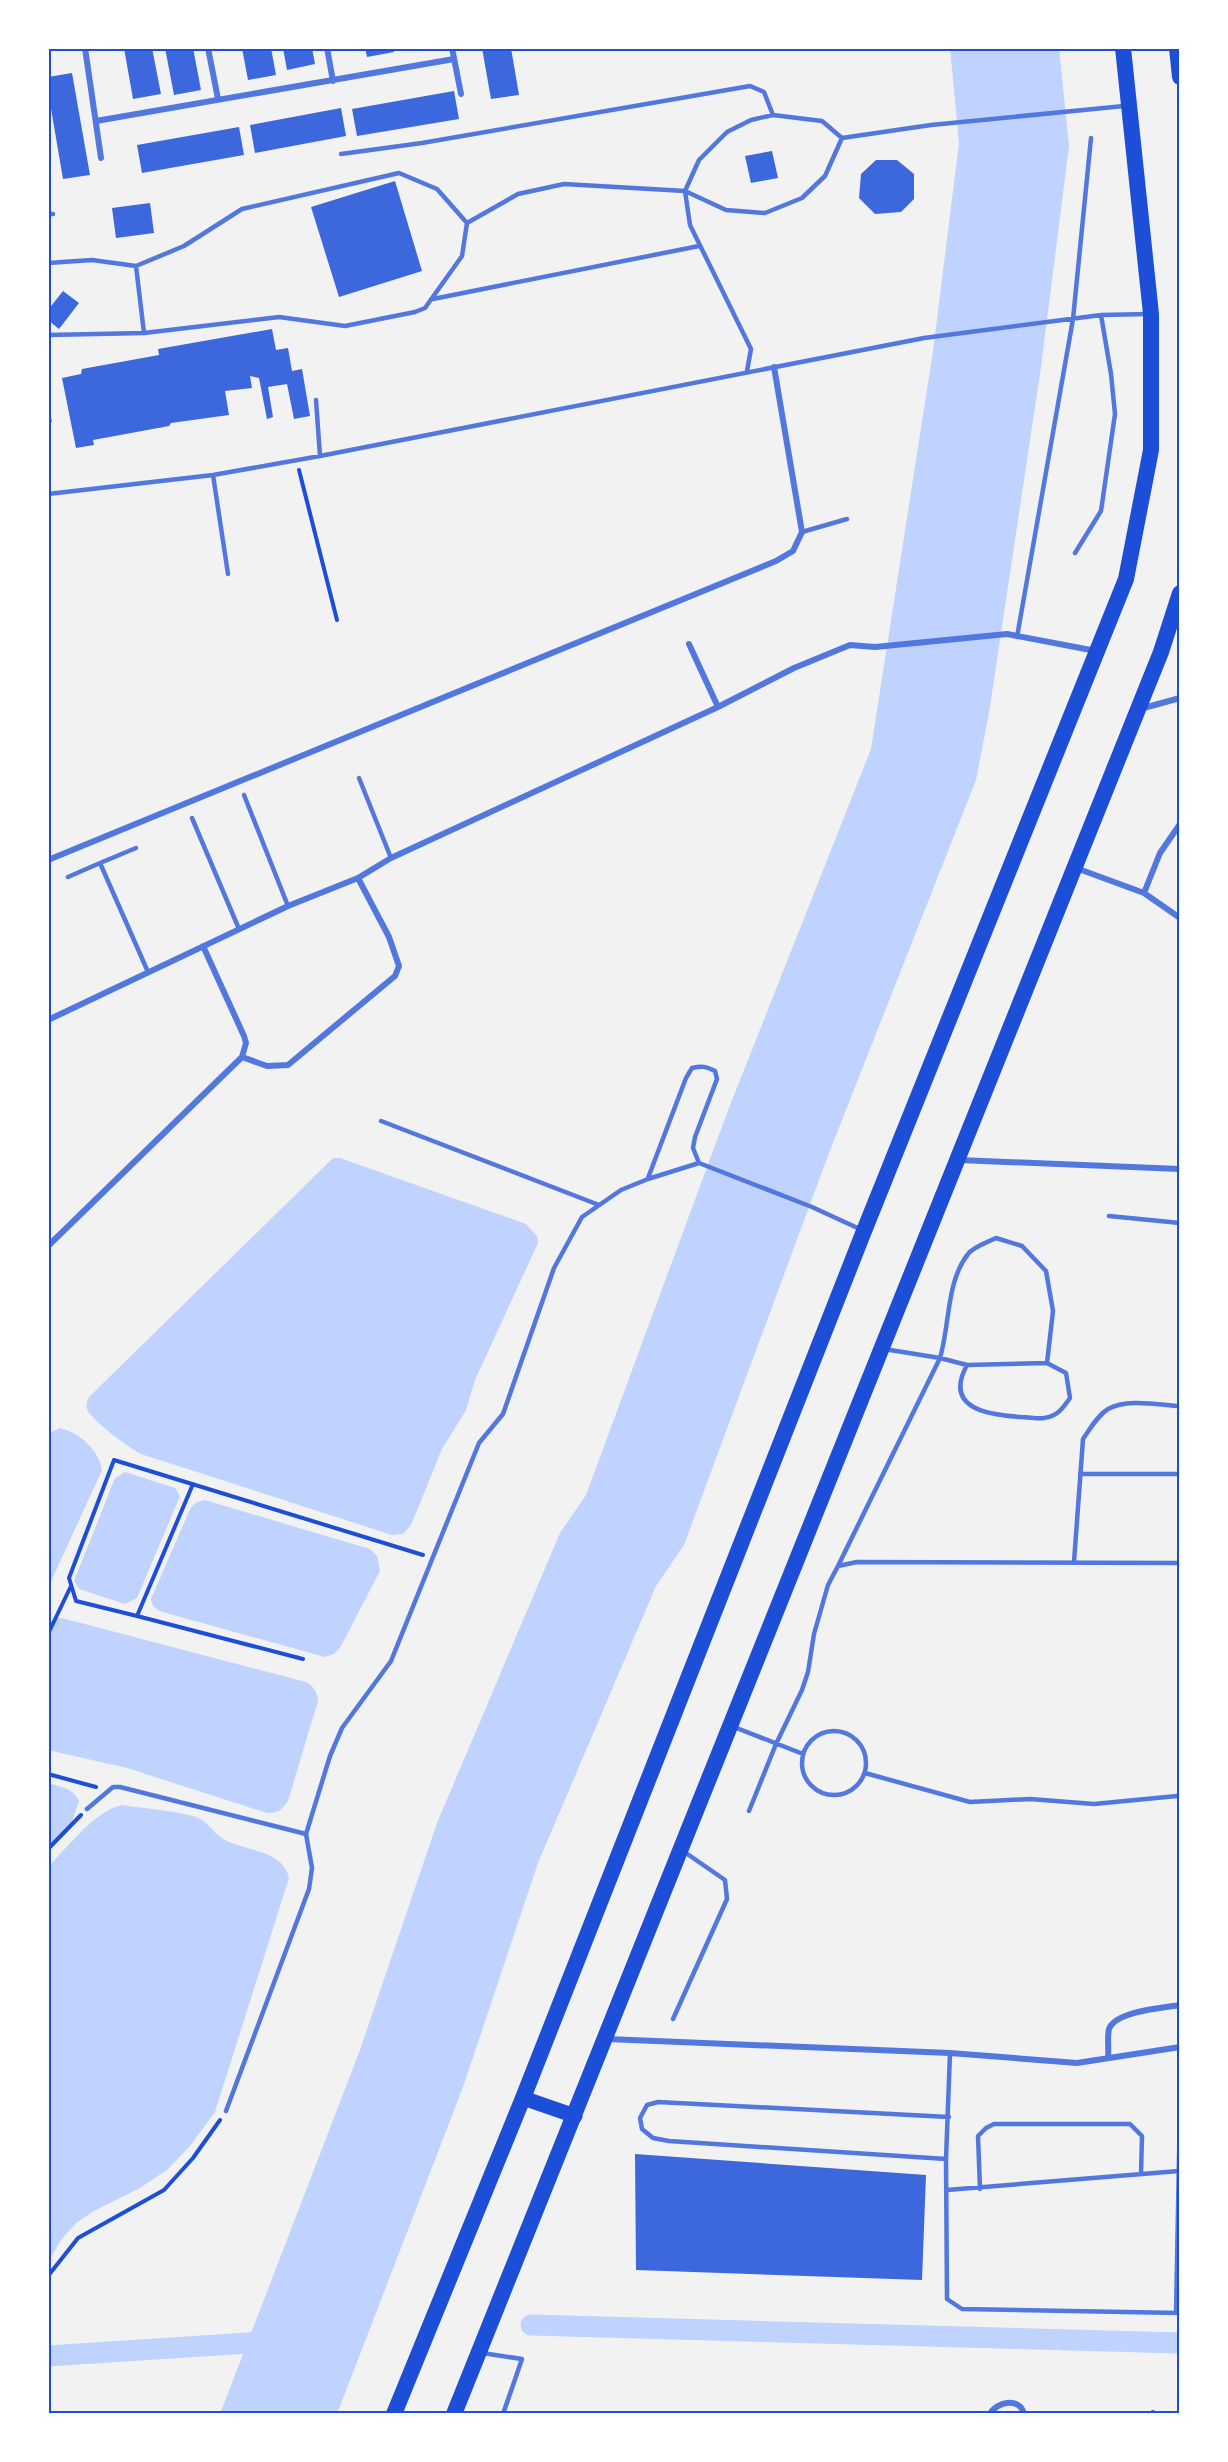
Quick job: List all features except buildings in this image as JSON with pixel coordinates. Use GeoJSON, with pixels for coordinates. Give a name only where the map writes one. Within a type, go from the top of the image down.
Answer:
{"type":"FeatureCollection","features":[{"type":"Feature","properties":{"kind":"highway"},"geometry":{"type":"LineString","coordinates":[[394,2414],[523,2097],[864,1231],[1126,579],[1151,450],[1152,314],[1123,48]]}},
{"type":"Feature","properties":{"kind":"highway"},"geometry":{"type":"LineString","coordinates":[[1177,48],[1180,77]]}},
{"type":"Feature","properties":{"kind":"highway"},"geometry":{"type":"LineString","coordinates":[[454,2414],[1161,652],[1180,593]]}},
{"type":"Feature","properties":{"kind":"main road"},"geometry":{"type":"LineString","coordinates":[[523,2097],[575,2116]]}},
{"type":"Feature","properties":{"kind":"street"},"geometry":{"type":"LineString","coordinates":[[85,48],[101,158]]}},
{"type":"Feature","properties":{"kind":"street"},"geometry":{"type":"LineString","coordinates":[[208,48],[218,99]]}},
{"type":"Feature","properties":{"kind":"street"},"geometry":{"type":"LineString","coordinates":[[327,48],[333,81]]}},
{"type":"Feature","properties":{"kind":"street"},"geometry":{"type":"LineString","coordinates":[[452,48],[461,94]]}},
{"type":"Feature","properties":{"kind":"street"},"geometry":{"type":"LineString","coordinates":[[96,121],[454,59]]}},
{"type":"Feature","properties":{"kind":"street"},"geometry":{"type":"LineString","coordinates":[[48,860],[776,561],[793,551],[802,532],[774,367]]}},
{"type":"Feature","properties":{"kind":"street"},"geometry":{"type":"LineString","coordinates":[[48,1020],[288,906],[358,878],[392,858],[718,707],[794,668],[850,645],[875,647],[1007,634],[1097,652]]}},
{"type":"Feature","properties":{"kind":"street"},"geometry":{"type":"LineString","coordinates":[[689,644],[718,707]]}},
{"type":"Feature","properties":{"kind":"street"},"geometry":{"type":"LineString","coordinates":[[1137,710],[1180,698]]}},
{"type":"Feature","properties":{"kind":"street"},"geometry":{"type":"LineString","coordinates":[[1144,893],[1160,853],[1180,824]]}},
{"type":"Feature","properties":{"kind":"street"},"geometry":{"type":"LineString","coordinates":[[1074,867],[1144,893],[1180,918]]}},
{"type":"Feature","properties":{"kind":"street"},"geometry":{"type":"LineString","coordinates":[[242,1057],[267,1066],[288,1065],[395,976],[399,966],[389,937],[358,878]]}},
{"type":"Feature","properties":{"kind":"street"},"geometry":{"type":"LineString","coordinates":[[48,1246],[242,1057],[246,1042],[244,1036],[203,946]]}},
{"type":"Feature","properties":{"kind":"street"},"geometry":{"type":"LineString","coordinates":[[958,1160],[1180,1169]]}},
{"type":"Feature","properties":{"kind":"street"},"geometry":{"type":"LineString","coordinates":[[1108,2058],[1109,2030],[1116,2020],[1129,2015],[1180,2005]]}},
{"type":"Feature","properties":{"kind":"street"},"geometry":{"type":"LineString","coordinates":[[606,2039],[950,2053],[1077,2064],[1180,2047]]}},
{"type":"Feature","properties":{"kind":"street"},"geometry":{"type":"LineString","coordinates":[[990,2414],[995,2406],[1010,2403],[1022,2407],[1024,2414]]}},
{"type":"Feature","properties":{"kind":"lane"},"geometry":{"type":"LineString","coordinates":[[341,154],[750,86],[764,92],[773,115]]}},
{"type":"Feature","properties":{"kind":"lane"},"geometry":{"type":"LineString","coordinates":[[747,371],[751,350],[690,225],[685,191],[699,160],[727,132],[751,120],[773,115],[822,122],[842,138],[931,125],[1130,105]]}},
{"type":"Feature","properties":{"kind":"lane"},"geometry":{"type":"LineString","coordinates":[[467,223],[518,194],[564,184],[685,191],[726,210],[765,213],[802,198],[825,176],[842,138]]}},
{"type":"Feature","properties":{"kind":"lane"},"geometry":{"type":"LineString","coordinates":[[1017,637],[1073,319],[1090,138]]}},
{"type":"Feature","properties":{"kind":"lane"},"geometry":{"type":"LineString","coordinates":[[48,264],[92,260],[136,266],[184,246],[242,209],[399,173],[437,189],[467,223]]}},
{"type":"Feature","properties":{"kind":"lane"},"geometry":{"type":"LineString","coordinates":[[48,335],[144,333],[279,317],[345,326],[415,312],[425,308],[433,299],[462,256],[467,223]]}},
{"type":"Feature","properties":{"kind":"lane"},"geometry":{"type":"LineString","coordinates":[[433,299],[699,246]]}},
{"type":"Feature","properties":{"kind":"lane"},"geometry":{"type":"LineString","coordinates":[[136,266],[144,333]]}},
{"type":"Feature","properties":{"kind":"lane"},"geometry":{"type":"LineString","coordinates":[[48,494],[213,475],[320,456],[924,338],[1101,315],[1152,314]]}},
{"type":"Feature","properties":{"kind":"lane"},"geometry":{"type":"LineString","coordinates":[[1075,553],[1101,511],[1115,414],[1101,315]]}},
{"type":"Feature","properties":{"kind":"lane"},"geometry":{"type":"LineString","coordinates":[[316,400],[320,456]]}},
{"type":"Feature","properties":{"kind":"lane"},"geometry":{"type":"LineString","coordinates":[[213,475],[228,574]]}},
{"type":"Feature","properties":{"kind":"lane"},"geometry":{"type":"LineString","coordinates":[[802,532],[846,519]]}},
{"type":"Feature","properties":{"kind":"lane"},"geometry":{"type":"LineString","coordinates":[[359,778],[392,858]]}},
{"type":"Feature","properties":{"kind":"lane"},"geometry":{"type":"LineString","coordinates":[[244,795],[288,906]]}},
{"type":"Feature","properties":{"kind":"lane"},"geometry":{"type":"LineString","coordinates":[[192,818],[239,929]]}},
{"type":"Feature","properties":{"kind":"lane"},"geometry":{"type":"LineString","coordinates":[[68,877],[136,848]]}},
{"type":"Feature","properties":{"kind":"lane"},"geometry":{"type":"LineString","coordinates":[[100,863],[148,972]]}},
{"type":"Feature","properties":{"kind":"lane"},"geometry":{"type":"LineString","coordinates":[[648,1179],[686,1078],[692,1068],[701,1066],[715,1071],[717,1079],[694,1137],[693,1148],[699,1163],[704,1167],[812,1207],[864,1231]]}},
{"type":"Feature","properties":{"kind":"lane"},"geometry":{"type":"LineString","coordinates":[[381,1121],[599,1205]]}},
{"type":"Feature","properties":{"kind":"lane"},"geometry":{"type":"LineString","coordinates":[[226,2111],[309,1889],[312,1868],[306,1834],[330,1756],[342,1728],[390,1661],[479,1443],[503,1414],[554,1268],[582,1217],[621,1190],[699,1163]]}},
{"type":"Feature","properties":{"kind":"lane"},"geometry":{"type":"LineString","coordinates":[[1109,1216],[1180,1223]]}},
{"type":"Feature","properties":{"kind":"lane"},"geometry":{"type":"LineString","coordinates":[[749,1810],[776,1744],[802,1690],[828,1584],[940,1358],[946,1337],[952,1288],[968,1252],[996,1238],[1022,1246],[1046,1271],[1053,1311],[1047,1364]]}},
{"type":"Feature","properties":{"kind":"lane"},"geometry":{"type":"LineString","coordinates":[[882,1348],[967,1365],[1047,1364],[1066,1373],[1070,1398],[1063,1409],[1053,1416],[1038,1419],[1006,1417],[977,1410],[964,1399],[960,1390],[959,1378],[967,1365]]}},
{"type":"Feature","properties":{"kind":"lane"},"geometry":{"type":"LineString","coordinates":[[1074,1562],[1083,1439],[1093,1423],[1107,1410],[1122,1404],[1180,1406]]}},
{"type":"Feature","properties":{"kind":"lane"},"geometry":{"type":"LineString","coordinates":[[1080,1474],[1180,1474]]}},
{"type":"Feature","properties":{"kind":"lane"},"geometry":{"type":"LineString","coordinates":[[838,1566],[857,1562],[1180,1563]]}},
{"type":"Feature","properties":{"kind":"lane"},"geometry":{"type":"LineString","coordinates":[[731,1726],[802,1754]]}},
{"type":"Feature","properties":{"kind":"lane"},"geometry":{"type":"LineString","coordinates":[[826,1732],[843,1732],[857,1741],[865,1756],[865,1773],[856,1787],[842,1795],[825,1795],[810,1786],[802,1771],[802,1754],[811,1740],[826,1732]]}},
{"type":"Feature","properties":{"kind":"lane"},"geometry":{"type":"LineString","coordinates":[[865,1773],[970,1802],[1030,1799],[1094,1804],[1177,1796],[1180,1798]]}},
{"type":"Feature","properties":{"kind":"lane"},"geometry":{"type":"LineString","coordinates":[[87,1809],[113,1787],[120,1787],[306,1834]]}},
{"type":"Feature","properties":{"kind":"lane"},"geometry":{"type":"LineString","coordinates":[[673,2019],[727,1899],[725,1880],[681,1850]]}},
{"type":"Feature","properties":{"kind":"lane"},"geometry":{"type":"LineString","coordinates":[[950,2053],[946,2159],[947,2299],[962,2309],[1178,2313],[1180,2108]]}},
{"type":"Feature","properties":{"kind":"lane"},"geometry":{"type":"LineString","coordinates":[[946,2159],[669,2141],[653,2138],[642,2129],[640,2118],[647,2105],[658,2102],[949,2117]]}},
{"type":"Feature","properties":{"kind":"lane"},"geometry":{"type":"LineString","coordinates":[[980,2188],[978,2136],[994,2124],[1130,2124],[1142,2136],[1141,2174]]}},
{"type":"Feature","properties":{"kind":"lane"},"geometry":{"type":"LineString","coordinates":[[946,2190],[1179,2171]]}},
{"type":"Feature","properties":{"kind":"lane"},"geometry":{"type":"LineString","coordinates":[[479,2352],[522,2359],[503,2414]]}},
{"type":"Feature","properties":{"kind":"path"},"geometry":{"type":"LineString","coordinates":[[296,460],[337,620]]}},
{"type":"Feature","properties":{"kind":"path"},"geometry":{"type":"LineString","coordinates":[[303,1659],[76,1600],[69,1578],[114,1460],[432,1558]]}},
{"type":"Feature","properties":{"kind":"path"},"geometry":{"type":"LineString","coordinates":[[137,1616],[193,1484]]}},
{"type":"Feature","properties":{"kind":"path"},"geometry":{"type":"LineString","coordinates":[[48,1634],[72,1586]]}},
{"type":"Feature","properties":{"kind":"path"},"geometry":{"type":"LineString","coordinates":[[48,1774],[108,1791]]}},
{"type":"Feature","properties":{"kind":"path"},"geometry":{"type":"LineString","coordinates":[[48,1849],[87,1809]]}},
{"type":"Feature","properties":{"kind":"path"},"geometry":{"type":"LineString","coordinates":[[48,2276],[78,2238],[164,2190],[193,2158],[226,2111]]}},
{"type":"Feature","properties":{"kind":"water"},"geometry":{"type":"Polygon","coordinates":[[[950,48],[1059,48],[1069,146],[1041,367],[989,713],[976,780],[829,1153],[684,1545],[656,1586],[538,1863],[463,2087],[337,2414],[220,2414],[360,2050],[437,1823],[560,1533],[586,1495],[727,1113],[871,749],[933,351],[959,143],[950,48]]]}},
{"type":"Feature","properties":{"kind":"water"},"geometry":{"type":"Polygon","coordinates":[[[333,1158],[340,1158],[526,1224],[537,1236],[538,1243],[475,1380],[466,1410],[442,1449],[411,1525],[403,1534],[392,1535],[141,1454],[104,1428],[87,1407],[89,1397],[333,1158]]]}},
{"type":"Feature","properties":{"kind":"water"},"geometry":{"type":"Polygon","coordinates":[[[60,1428],[75,1434],[93,1449],[102,1470],[48,1588],[48,1434],[60,1428]]]}},
{"type":"Feature","properties":{"kind":"water"},"geometry":{"type":"Polygon","coordinates":[[[125,1472],[175,1488],[180,1496],[137,1598],[125,1604],[79,1589],[74,1581],[115,1478],[125,1472]]]}},
{"type":"Feature","properties":{"kind":"water"},"geometry":{"type":"Polygon","coordinates":[[[205,1500],[370,1549],[377,1556],[380,1571],[341,1646],[334,1654],[325,1657],[159,1611],[153,1606],[151,1599],[191,1507],[205,1500]]]}},
{"type":"Feature","properties":{"kind":"water"},"geometry":{"type":"Polygon","coordinates":[[[62,1618],[306,1682],[311,1686],[316,1692],[318,1701],[288,1801],[284,1807],[277,1812],[267,1813],[127,1768],[48,1750],[48,1625],[53,1619],[62,1618]]]}},
{"type":"Feature","properties":{"kind":"water"},"geometry":{"type":"Polygon","coordinates":[[[48,1783],[70,1791],[79,1801],[71,1825],[48,1849],[48,1783]]]}},
{"type":"Feature","properties":{"kind":"water"},"geometry":{"type":"Polygon","coordinates":[[[122,1805],[196,1817],[204,1821],[225,1840],[272,1857],[285,1869],[289,1878],[215,2112],[190,2146],[168,2169],[140,2188],[94,2211],[76,2223],[61,2240],[48,2262],[48,1867],[101,1814],[122,1805]]]}},
{"type":"Feature","properties":{"kind":"waterway"},"geometry":{"type":"LineString","coordinates":[[531,2325],[1180,2343]]}},
{"type":"Feature","properties":{"kind":"waterway"},"geometry":{"type":"LineString","coordinates":[[48,2356],[248,2343],[275,2339]]}}]}
